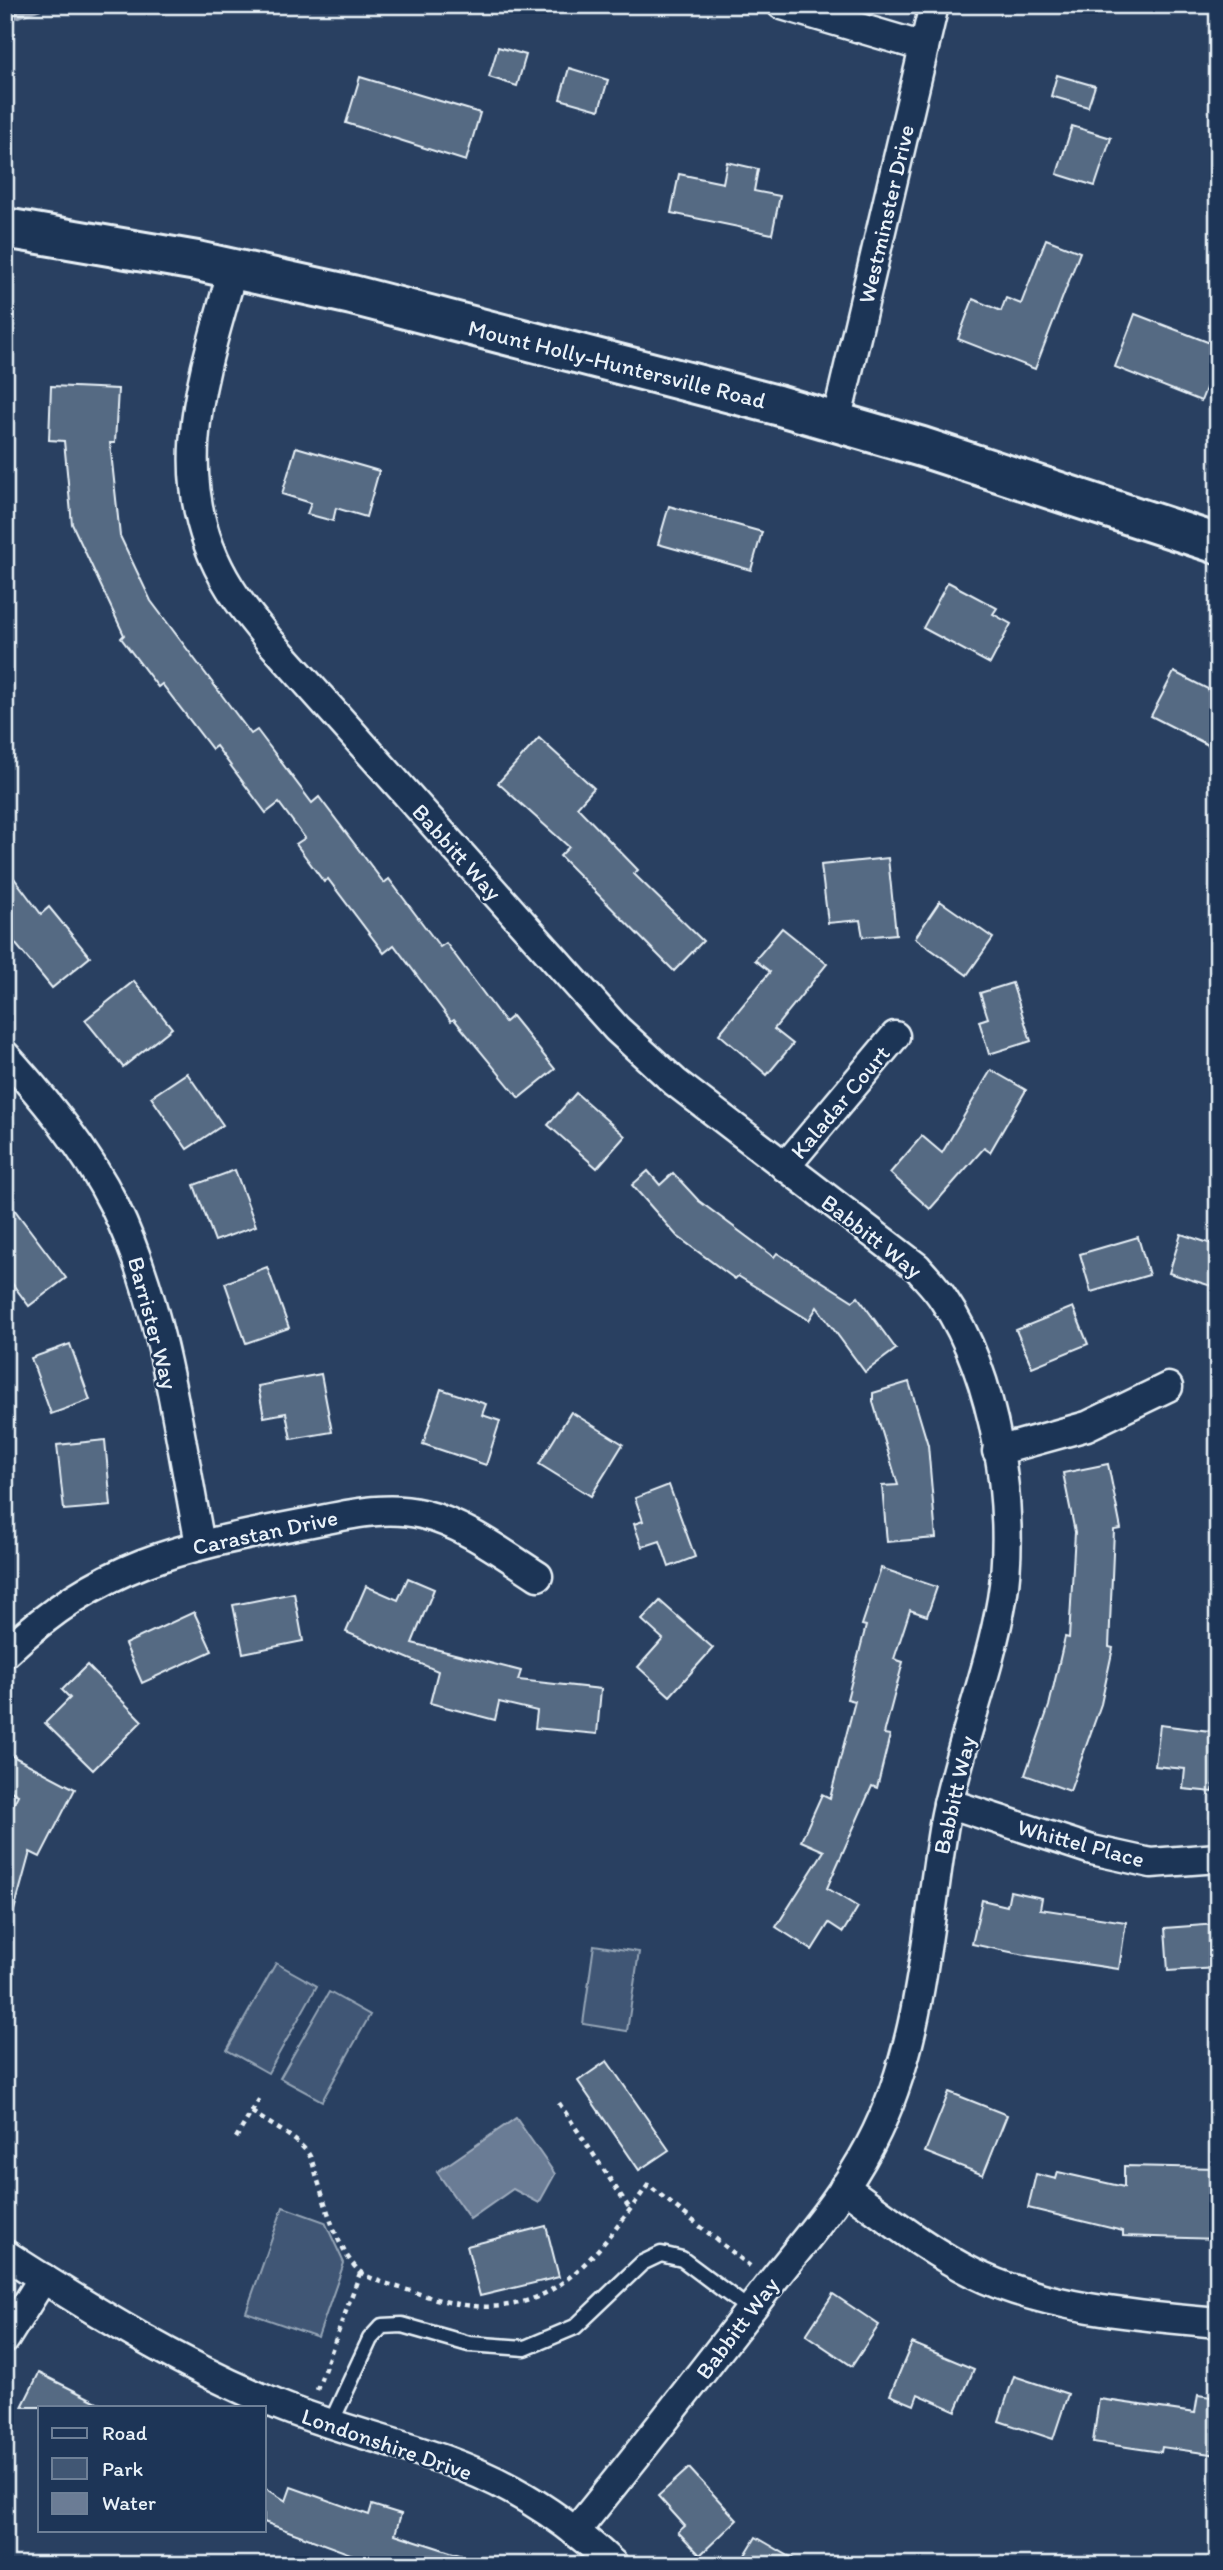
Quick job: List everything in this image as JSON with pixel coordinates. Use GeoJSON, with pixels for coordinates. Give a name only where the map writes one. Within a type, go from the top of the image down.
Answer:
{"type":"FeatureCollection","features":[{"type":"Feature","properties":{"kind":"main road","name":"Mount Holly-Huntersville Road"},"geometry":{"type":"LineString","coordinates":[[5,228],[233,269],[352,295],[836,422],[1218,544]]}},
{"type":"Feature","properties":{"kind":"street"},"geometry":{"type":"LineString","coordinates":[[782,5],[924,47]]}},
{"type":"Feature","properties":{"kind":"street","name":"Westminster Drive"},"geometry":{"type":"LineString","coordinates":[[836,422],[934,5]]}},
{"type":"Feature","properties":{"kind":"street","name":"Babbitt Way"},"geometry":{"type":"LineString","coordinates":[[233,269],[206,365],[191,456],[195,503],[229,587],[268,639],[617,1029],[675,1082],[917,1268],[943,1298],[970,1351],[986,1399],[997,1451],[1006,1536],[1002,1598],[948,1803],[914,2023],[905,2058],[870,2144],[844,2188],[575,2532]]}},
{"type":"Feature","properties":{"kind":"street","name":"Kaladar Court"},"geometry":{"type":"LineString","coordinates":[[785,1167],[895,1036]]}},
{"type":"Feature","properties":{"kind":"street","name":"Barrister Way"},"geometry":{"type":"LineString","coordinates":[[5,1055],[49,1104],[89,1162],[132,1246],[149,1293],[168,1375],[200,1544]]}},
{"type":"Feature","properties":{"kind":"street"},"geometry":{"type":"LineString","coordinates":[[997,1451],[1087,1426],[1168,1387]]}},
{"type":"Feature","properties":{"kind":"street","name":"Carastan Drive"},"geometry":{"type":"LineString","coordinates":[[5,1653],[39,1621],[79,1594],[165,1553],[360,1513],[397,1510],[445,1521],[538,1576]]}},
{"type":"Feature","properties":{"kind":"street","name":"Whittel Place"},"geometry":{"type":"LineString","coordinates":[[948,1803],[1092,1850],[1151,1863],[1218,1858]]}},
{"type":"Feature","properties":{"kind":"street"},"geometry":{"type":"LineString","coordinates":[[844,2188],[932,2249],[972,2273],[1012,2289],[1066,2303],[1218,2323]]}},
{"type":"Feature","properties":{"kind":"street","name":"Londonshire Drive"},"geometry":{"type":"LineString","coordinates":[[5,2254],[161,2351],[225,2383],[330,2425],[452,2464],[510,2488],[575,2532],[614,2565]]}},
{"type":"Feature","properties":{"kind":"street"},"geometry":{"type":"LineString","coordinates":[[5,2339],[43,2278]]}},
{"type":"Feature","properties":{"kind":"lane"},"geometry":{"type":"LineString","coordinates":[[330,2425],[370,2339],[382,2326],[402,2325],[469,2344],[526,2348],[575,2327],[642,2263],[661,2254],[682,2259],[750,2310]]}},
{"type":"Feature","properties":{"kind":"path"},"geometry":{"type":"LineString","coordinates":[[236,2138],[260,2098]]}},
{"type":"Feature","properties":{"kind":"path"},"geometry":{"type":"LineString","coordinates":[[559,2104],[630,2209]]}},
{"type":"Feature","properties":{"kind":"path"},"geometry":{"type":"LineString","coordinates":[[252,2112],[306,2150],[346,2255],[360,2273],[450,2304],[507,2306],[541,2296],[582,2269],[648,2185],[750,2266]]}},
{"type":"Feature","properties":{"kind":"path"},"geometry":{"type":"LineString","coordinates":[[316,2393],[360,2273]]}},
{"type":"Feature","properties":{"kind":"green space"},"geometry":{"type":"Polygon","coordinates":[[[594,1945],[639,1952],[627,2031],[583,2024],[594,1945]]]}},
{"type":"Feature","properties":{"kind":"green space"},"geometry":{"type":"Polygon","coordinates":[[[276,1963],[317,1986],[268,2073],[227,2050],[276,1963]]]}},
{"type":"Feature","properties":{"kind":"green space"},"geometry":{"type":"Polygon","coordinates":[[[329,1992],[370,2015],[322,2101],[280,2078],[329,1992]]]}},
{"type":"Feature","properties":{"kind":"green space"},"geometry":{"type":"Polygon","coordinates":[[[283,2207],[325,2222],[344,2263],[318,2337],[246,2312],[283,2207]]]}},
{"type":"Feature","properties":{"kind":"water"},"geometry":{"type":"Polygon","coordinates":[[[516,2118],[555,2174],[539,2203],[513,2189],[470,2219],[437,2172],[516,2118]]]}},
{"type":"Feature","properties":{"kind":"building"},"geometry":{"type":"Polygon","coordinates":[[[498,47],[526,55],[517,86],[489,77],[498,47]]]}},
{"type":"Feature","properties":{"kind":"building"},"geometry":{"type":"Polygon","coordinates":[[[569,68],[608,80],[599,110],[560,99],[569,68]]]}},
{"type":"Feature","properties":{"kind":"building"},"geometry":{"type":"Polygon","coordinates":[[[1057,75],[1095,86],[1088,107],[1051,96],[1057,75]]]}},
{"type":"Feature","properties":{"kind":"building"},"geometry":{"type":"Polygon","coordinates":[[[360,77],[480,113],[466,161],[346,123],[360,77]]]}},
{"type":"Feature","properties":{"kind":"building"},"geometry":{"type":"Polygon","coordinates":[[[1072,126],[1111,138],[1095,186],[1057,174],[1072,126]]]}},
{"type":"Feature","properties":{"kind":"building"},"geometry":{"type":"Polygon","coordinates":[[[727,162],[758,169],[754,191],[780,196],[772,234],[671,213],[679,174],[723,183],[727,162]]]}},
{"type":"Feature","properties":{"kind":"building"},"geometry":{"type":"Polygon","coordinates":[[[1046,239],[1080,252],[1035,369],[958,339],[973,299],[1001,311],[1006,298],[1021,304],[1046,239]]]}},
{"type":"Feature","properties":{"kind":"building"},"geometry":{"type":"Polygon","coordinates":[[[1135,314],[1218,346],[1218,358],[1201,401],[1115,367],[1135,314]]]}},
{"type":"Feature","properties":{"kind":"building"},"geometry":{"type":"Polygon","coordinates":[[[51,386],[118,389],[115,443],[110,443],[120,536],[151,601],[251,734],[257,730],[312,803],[319,797],[384,883],[389,879],[440,947],[446,943],[505,1022],[512,1016],[555,1069],[519,1098],[454,1019],[451,1021],[394,945],[384,953],[328,879],[324,882],[296,844],[305,838],[279,803],[266,813],[216,746],[212,749],[162,684],[158,687],[121,638],[124,635],[72,524],[64,441],[49,440],[51,386]]]}},
{"type":"Feature","properties":{"kind":"building"},"geometry":{"type":"Polygon","coordinates":[[[296,447],[379,471],[366,517],[336,508],[333,521],[307,514],[311,503],[282,494],[296,447]]]}},
{"type":"Feature","properties":{"kind":"building"},"geometry":{"type":"Polygon","coordinates":[[[669,506],[762,532],[751,570],[658,544],[669,506]]]}},
{"type":"Feature","properties":{"kind":"building"},"geometry":{"type":"Polygon","coordinates":[[[948,582],[997,608],[993,614],[1011,624],[990,664],[923,628],[948,582]]]}},
{"type":"Feature","properties":{"kind":"building"},"geometry":{"type":"Polygon","coordinates":[[[1174,672],[1218,694],[1218,750],[1151,716],[1174,672]]]}},
{"type":"Feature","properties":{"kind":"building"},"geometry":{"type":"Polygon","coordinates":[[[539,738],[594,788],[577,807],[638,870],[634,874],[703,941],[674,971],[560,856],[569,847],[498,783],[539,738]]]}},
{"type":"Feature","properties":{"kind":"building"},"geometry":{"type":"Polygon","coordinates":[[[888,858],[896,934],[863,937],[860,920],[828,923],[821,865],[888,858]]]}},
{"type":"Feature","properties":{"kind":"building"},"geometry":{"type":"Polygon","coordinates":[[[5,866],[41,914],[49,907],[90,957],[52,988],[5,931],[5,866]]]}},
{"type":"Feature","properties":{"kind":"building"},"geometry":{"type":"Polygon","coordinates":[[[940,901],[993,938],[967,975],[915,938],[940,901]]]}},
{"type":"Feature","properties":{"kind":"building"},"geometry":{"type":"Polygon","coordinates":[[[782,928],[827,964],[774,1029],[793,1044],[767,1075],[719,1034],[770,972],[755,960],[782,928]]]}},
{"type":"Feature","properties":{"kind":"building"},"geometry":{"type":"Polygon","coordinates":[[[134,981],[172,1028],[123,1067],[85,1020],[134,981]]]}},
{"type":"Feature","properties":{"kind":"building"},"geometry":{"type":"Polygon","coordinates":[[[1012,983],[1031,1041],[989,1054],[979,1021],[988,1018],[980,993],[1012,983]]]}},
{"type":"Feature","properties":{"kind":"building"},"geometry":{"type":"Polygon","coordinates":[[[991,1070],[1026,1090],[990,1152],[984,1148],[930,1209],[890,1173],[922,1136],[942,1153],[991,1070]]]}},
{"type":"Feature","properties":{"kind":"building"},"geometry":{"type":"Polygon","coordinates":[[[187,1073],[223,1125],[187,1149],[151,1097],[187,1073]]]}},
{"type":"Feature","properties":{"kind":"building"},"geometry":{"type":"Polygon","coordinates":[[[576,1093],[625,1136],[597,1168],[548,1125],[576,1093]]]}},
{"type":"Feature","properties":{"kind":"building"},"geometry":{"type":"Polygon","coordinates":[[[235,1170],[256,1226],[215,1241],[194,1185],[235,1170]]]}},
{"type":"Feature","properties":{"kind":"building"},"geometry":{"type":"Polygon","coordinates":[[[648,1171],[660,1185],[673,1173],[699,1201],[774,1257],[777,1253],[853,1301],[858,1297],[896,1349],[865,1372],[817,1307],[809,1320],[738,1276],[735,1279],[677,1236],[632,1185],[648,1171]]]}},
{"type":"Feature","properties":{"kind":"building"},"geometry":{"type":"Polygon","coordinates":[[[5,1197],[66,1278],[29,1306],[5,1274],[5,1197]]]}},
{"type":"Feature","properties":{"kind":"building"},"geometry":{"type":"Polygon","coordinates":[[[1181,1234],[1218,1246],[1218,1288],[1169,1273],[1181,1234]]]}},
{"type":"Feature","properties":{"kind":"building"},"geometry":{"type":"Polygon","coordinates":[[[1138,1237],[1149,1275],[1091,1292],[1080,1254],[1138,1237]]]}},
{"type":"Feature","properties":{"kind":"building"},"geometry":{"type":"Polygon","coordinates":[[[267,1267],[289,1328],[246,1343],[225,1283],[267,1267]]]}},
{"type":"Feature","properties":{"kind":"building"},"geometry":{"type":"Polygon","coordinates":[[[1073,1307],[1088,1344],[1032,1367],[1016,1330],[1073,1307]]]}},
{"type":"Feature","properties":{"kind":"building"},"geometry":{"type":"Polygon","coordinates":[[[70,1344],[90,1400],[51,1414],[31,1358],[70,1344]]]}},
{"type":"Feature","properties":{"kind":"building"},"geometry":{"type":"Polygon","coordinates":[[[321,1374],[332,1432],[291,1439],[286,1413],[264,1417],[258,1386],[321,1374]]]}},
{"type":"Feature","properties":{"kind":"building"},"geometry":{"type":"Polygon","coordinates":[[[909,1382],[928,1445],[936,1538],[887,1542],[882,1486],[898,1485],[873,1402],[873,1393],[909,1382]]]}},
{"type":"Feature","properties":{"kind":"building"},"geometry":{"type":"Polygon","coordinates":[[[441,1389],[486,1404],[482,1415],[500,1421],[486,1465],[423,1444],[441,1389]]]}},
{"type":"Feature","properties":{"kind":"building"},"geometry":{"type":"Polygon","coordinates":[[[571,1412],[623,1444],[591,1496],[539,1464],[571,1412]]]}},
{"type":"Feature","properties":{"kind":"building"},"geometry":{"type":"Polygon","coordinates":[[[105,1440],[111,1506],[64,1510],[57,1445],[105,1440]]]}},
{"type":"Feature","properties":{"kind":"building"},"geometry":{"type":"Polygon","coordinates":[[[1108,1464],[1121,1529],[1114,1530],[1109,1647],[1113,1648],[1101,1704],[1070,1791],[1025,1775],[1049,1706],[1065,1637],[1069,1638],[1075,1532],[1063,1473],[1108,1464]]]}},
{"type":"Feature","properties":{"kind":"building"},"geometry":{"type":"Polygon","coordinates":[[[669,1485],[695,1557],[669,1567],[660,1541],[642,1547],[634,1524],[643,1521],[635,1498],[669,1485]]]}},
{"type":"Feature","properties":{"kind":"building"},"geometry":{"type":"Polygon","coordinates":[[[881,1568],[937,1587],[927,1616],[910,1610],[894,1659],[903,1662],[884,1734],[890,1735],[877,1788],[872,1786],[827,1888],[858,1907],[843,1932],[829,1923],[812,1950],[776,1927],[824,1851],[801,1841],[822,1794],[830,1798],[855,1701],[847,1699],[866,1626],[862,1625],[881,1568]]]}},
{"type":"Feature","properties":{"kind":"building"},"geometry":{"type":"Polygon","coordinates":[[[408,1578],[434,1589],[412,1643],[521,1671],[518,1680],[601,1689],[597,1734],[535,1728],[537,1711],[499,1702],[495,1720],[430,1703],[438,1671],[346,1632],[366,1586],[398,1600],[408,1578]]]}},
{"type":"Feature","properties":{"kind":"building"},"geometry":{"type":"Polygon","coordinates":[[[294,1593],[303,1641],[243,1653],[233,1605],[294,1593]]]}},
{"type":"Feature","properties":{"kind":"building"},"geometry":{"type":"Polygon","coordinates":[[[660,1601],[713,1648],[670,1696],[638,1667],[663,1639],[642,1620],[660,1601]]]}},
{"type":"Feature","properties":{"kind":"building"},"geometry":{"type":"Polygon","coordinates":[[[194,1612],[212,1651],[142,1683],[125,1644],[194,1612]]]}},
{"type":"Feature","properties":{"kind":"building"},"geometry":{"type":"Polygon","coordinates":[[[87,1665],[142,1721],[93,1770],[45,1723],[70,1698],[62,1690],[87,1665]]]}},
{"type":"Feature","properties":{"kind":"building"},"geometry":{"type":"Polygon","coordinates":[[[1160,1725],[1218,1732],[1213,1792],[1183,1789],[1185,1769],[1155,1766],[1160,1725]]]}},
{"type":"Feature","properties":{"kind":"building"},"geometry":{"type":"Polygon","coordinates":[[[5,1752],[75,1789],[40,1857],[30,1852],[12,1918],[5,1917],[5,1821],[18,1795],[5,1788],[5,1752]]]}},
{"type":"Feature","properties":{"kind":"building"},"geometry":{"type":"Polygon","coordinates":[[[1010,1891],[1042,1898],[1040,1909],[1126,1922],[1119,1969],[1030,1956],[972,1944],[982,1900],[1007,1906],[1010,1891]]]}},
{"type":"Feature","properties":{"kind":"building"},"geometry":{"type":"Polygon","coordinates":[[[1218,1924],[1218,1968],[1168,1971],[1165,1928],[1218,1924]]]}},
{"type":"Feature","properties":{"kind":"building"},"geometry":{"type":"Polygon","coordinates":[[[607,2061],[669,2150],[639,2170],[578,2081],[607,2061]]]}},
{"type":"Feature","properties":{"kind":"building"},"geometry":{"type":"Polygon","coordinates":[[[949,2092],[1007,2115],[983,2175],[925,2152],[949,2092]]]}},
{"type":"Feature","properties":{"kind":"building"},"geometry":{"type":"Polygon","coordinates":[[[1124,2166],[1218,2168],[1218,2239],[1123,2236],[1123,2231],[1028,2208],[1036,2174],[1056,2179],[1058,2172],[1124,2187],[1124,2166]]]}},
{"type":"Feature","properties":{"kind":"building"},"geometry":{"type":"Polygon","coordinates":[[[546,2226],[559,2277],[480,2296],[467,2246],[546,2226]]]}},
{"type":"Feature","properties":{"kind":"building"},"geometry":{"type":"Polygon","coordinates":[[[833,2294],[879,2325],[852,2366],[806,2335],[833,2294]]]}},
{"type":"Feature","properties":{"kind":"building"},"geometry":{"type":"Polygon","coordinates":[[[912,2343],[974,2369],[956,2411],[918,2394],[914,2405],[890,2395],[912,2343]]]}},
{"type":"Feature","properties":{"kind":"building"},"geometry":{"type":"Polygon","coordinates":[[[39,2373],[105,2406],[38,2406],[22,2407],[39,2373]]]}},
{"type":"Feature","properties":{"kind":"building"},"geometry":{"type":"Polygon","coordinates":[[[1014,2376],[1068,2394],[1053,2439],[999,2421],[1014,2376]]]}},
{"type":"Feature","properties":{"kind":"building"},"geometry":{"type":"Polygon","coordinates":[[[1198,2395],[1218,2398],[1218,2455],[1162,2447],[1161,2452],[1093,2442],[1099,2399],[1195,2413],[1198,2395]]]}},
{"type":"Feature","properties":{"kind":"building"},"geometry":{"type":"Polygon","coordinates":[[[689,2468],[737,2520],[700,2555],[678,2532],[685,2526],[658,2496],[689,2468]]]}},
{"type":"Feature","properties":{"kind":"building"},"geometry":{"type":"Polygon","coordinates":[[[291,2487],[369,2515],[372,2505],[401,2514],[395,2534],[475,2560],[474,2565],[353,2565],[356,2556],[266,2523],[266,2488],[286,2501],[291,2487]]]}},
{"type":"Feature","properties":{"kind":"building"},"geometry":{"type":"Polygon","coordinates":[[[756,2537],[804,2565],[739,2565],[756,2537]]]}},
{"type":"Feature","properties":{"kind":"waterway"},"geometry":{"type":"LineString","coordinates":[[5,18],[42,5]]}}]}
